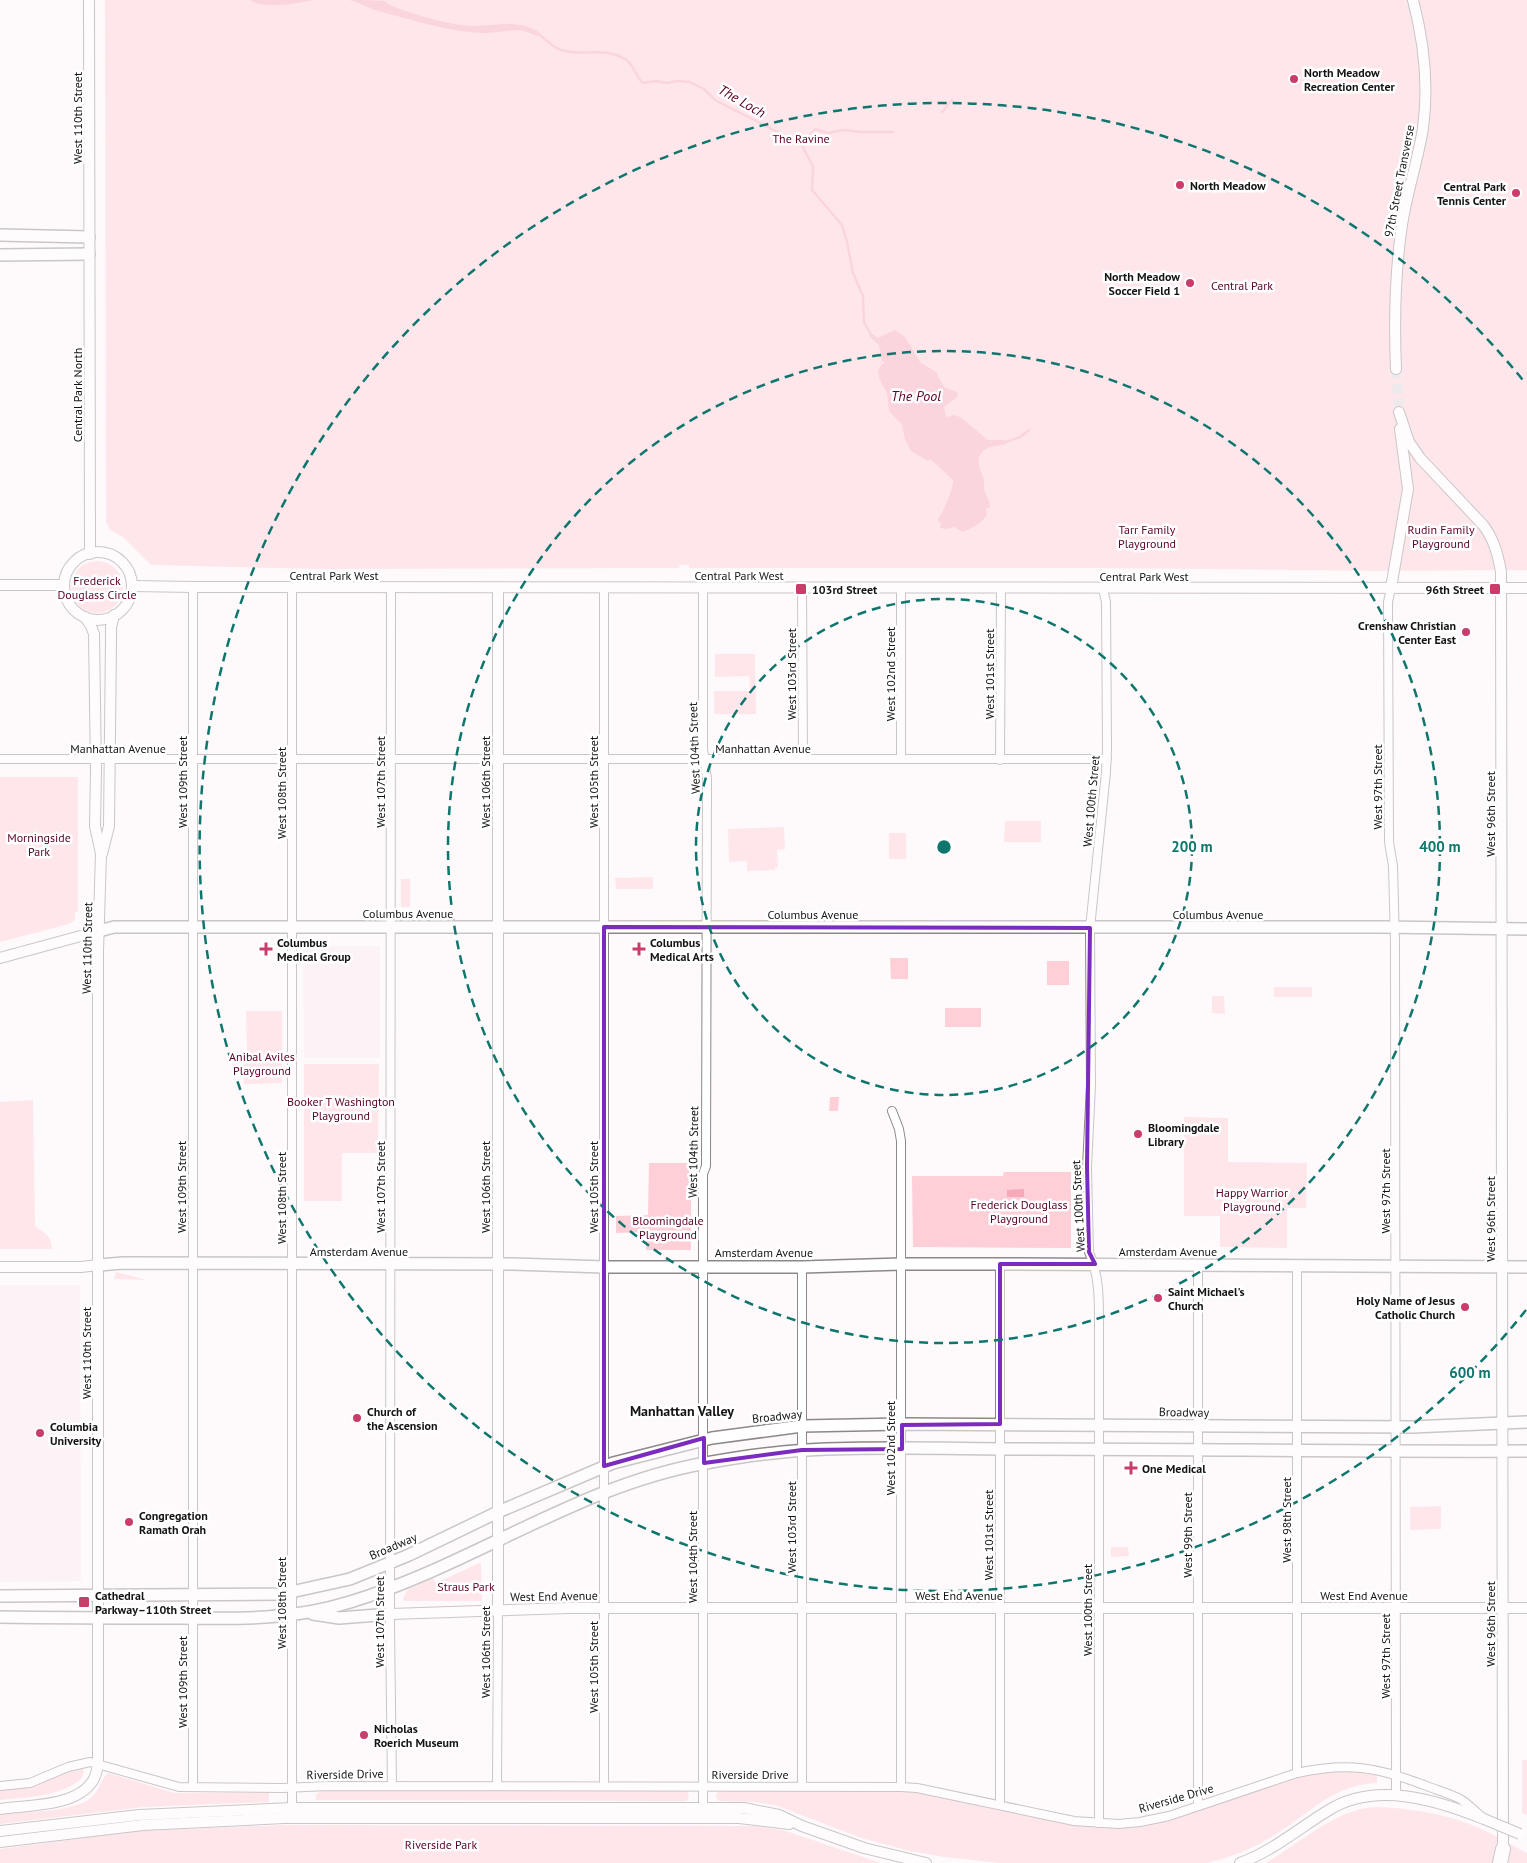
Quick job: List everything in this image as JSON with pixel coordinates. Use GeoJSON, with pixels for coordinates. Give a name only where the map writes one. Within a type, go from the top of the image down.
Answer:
{"type":"FeatureCollection","features":[{"type":"Feature","properties":{"kind":"main road","name":"West 110th Street"},"geometry":{"type":"LineString","coordinates":[[89,0],[89,237]]}},
{"type":"Feature","properties":{"kind":"main road","name":"97th Street Transverse"},"geometry":{"type":"LineString","coordinates":[[1396,369],[1395,326],[1400,239],[1421,138],[1426,93],[1423,47],[1412,0]]}},
{"type":"Feature","properties":{"kind":"main road"},"geometry":{"type":"LineString","coordinates":[[0,236],[89,237]]}},
{"type":"Feature","properties":{"kind":"main road","name":"Central Park North"},"geometry":{"type":"LineString","coordinates":[[89,237],[90,554]]}},
{"type":"Feature","properties":{"kind":"main road"},"geometry":{"type":"LineString","coordinates":[[0,255],[90,254]]}},
{"type":"Feature","properties":{"kind":"main road"},"geometry":{"type":"LineString","coordinates":[[1391,588],[1408,489],[1400,432],[1399,409],[1409,442],[1420,458],[1483,525],[1490,535],[1499,559],[1502,588]]}},
{"type":"Feature","properties":{"kind":"main road"},"geometry":{"type":"LineString","coordinates":[[90,554],[106,554],[119,560],[130,574],[132,586],[127,603],[123,609],[114,615],[97,620],[85,617],[74,610],[65,596],[66,574],[72,564],[79,558],[90,554]]}},
{"type":"Feature","properties":{"kind":"main road"},"geometry":{"type":"LineString","coordinates":[[0,586],[64,585]]}},
{"type":"Feature","properties":{"kind":"main road","name":"Central Park West"},"geometry":{"type":"LineString","coordinates":[[132,586],[193,588],[1527,588]]}},
{"type":"Feature","properties":{"kind":"main road","name":"West 106th Street"},"geometry":{"type":"LineString","coordinates":[[498,588],[498,1609]]}},
{"type":"Feature","properties":{"kind":"main road","name":"West 96th Street"},"geometry":{"type":"LineString","coordinates":[[1502,588],[1503,1858]]}},
{"type":"Feature","properties":{"kind":"main road","name":"West 110th Street"},"geometry":{"type":"LineString","coordinates":[[101,854],[110,826],[111,627],[114,615]]}},
{"type":"Feature","properties":{"kind":"main road","name":"West 110th Street"},"geometry":{"type":"LineString","coordinates":[[0,1809],[50,1803],[80,1794],[92,1783],[98,1764],[99,931],[101,854],[95,826],[94,634],[85,617]]}},
{"type":"Feature","properties":{"kind":"main road","name":"Columbus Avenue"},"geometry":{"type":"LineString","coordinates":[[99,931],[114,927],[1527,929]]}},
{"type":"Feature","properties":{"kind":"main road"},"geometry":{"type":"LineString","coordinates":[[0,958],[99,931]]}},
{"type":"Feature","properties":{"kind":"main road","name":"Amsterdam Avenue"},"geometry":{"type":"LineString","coordinates":[[0,1267],[81,1267],[99,1264],[498,1264],[802,1267],[901,1264],[1198,1264],[1297,1267],[1527,1267]]}},
{"type":"Feature","properties":{"kind":"main road","name":"Broadway"},"geometry":{"type":"LineString","coordinates":[[0,1596],[292,1593],[350,1579],[409,1555],[498,1512],[604,1466],[631,1457],[704,1439],[802,1426],[1000,1424],[1396,1427],[1527,1422]]}},
{"type":"Feature","properties":{"kind":"main road"},"geometry":{"type":"LineString","coordinates":[[0,1617],[193,1619],[292,1616],[307,1613],[348,1603],[423,1576],[498,1540],[632,1482],[704,1464],[802,1450],[1198,1449],[1527,1451]]}},
{"type":"Feature","properties":{"kind":"main road","name":"West End Avenue"},"geometry":{"type":"LineString","coordinates":[[390,1614],[498,1609],[604,1608],[1527,1608]]}},
{"type":"Feature","properties":{"kind":"main road"},"geometry":{"type":"LineString","coordinates":[[307,1613],[339,1618],[390,1614]]}},
{"type":"Feature","properties":{"kind":"main road","name":"Riverside Drive"},"geometry":{"type":"LineString","coordinates":[[1240,1863],[1270,1849],[1329,1810],[1347,1801],[1369,1796],[1396,1796],[1450,1806],[1524,1835]]}},
{"type":"Feature","properties":{"kind":"main road"},"geometry":{"type":"LineString","coordinates":[[703,1818],[704,1807]]}},
{"type":"Feature","properties":{"kind":"main road"},"geometry":{"type":"LineString","coordinates":[[0,1831],[148,1814],[744,1808],[778,1814],[802,1826],[864,1848],[926,1863]]}},
{"type":"Feature","properties":{"kind":"main road"},"geometry":{"type":"LineString","coordinates":[[0,1842],[143,1824],[292,1813],[751,1819],[802,1826]]}},
{"type":"Feature","properties":{"kind":"street","name":"West 109th Street"},"geometry":{"type":"LineString","coordinates":[[193,588],[193,1787]]}},
{"type":"Feature","properties":{"kind":"street","name":"West 108th Street"},"geometry":{"type":"LineString","coordinates":[[292,588],[292,1813]]}},
{"type":"Feature","properties":{"kind":"street","name":"West 107th Street"},"geometry":{"type":"LineString","coordinates":[[391,588],[390,1614],[392,1786]]}},
{"type":"Feature","properties":{"kind":"street","name":"West 105th Street"},"geometry":{"type":"LineString","coordinates":[[604,588],[604,1786]]}},
{"type":"Feature","properties":{"kind":"street","name":"West 104th Street"},"geometry":{"type":"LineString","coordinates":[[703,588],[703,749],[707,779],[706,1157],[703,1174],[704,1807]]}},
{"type":"Feature","properties":{"kind":"street","name":"West 103rd Street"},"geometry":{"type":"LineString","coordinates":[[802,588],[803,759]]}},
{"type":"Feature","properties":{"kind":"street","name":"West 102nd Street"},"geometry":{"type":"LineString","coordinates":[[902,588],[902,759]]}},
{"type":"Feature","properties":{"kind":"street","name":"West 101st Street"},"geometry":{"type":"LineString","coordinates":[[1000,760],[1001,588]]}},
{"type":"Feature","properties":{"kind":"street","name":"West 97th Street"},"geometry":{"type":"LineString","coordinates":[[1391,588],[1388,602],[1389,842],[1392,866],[1394,928],[1396,1796]]}},
{"type":"Feature","properties":{"kind":"street","name":"West 100th Street"},"geometry":{"type":"LineString","coordinates":[[1099,1823],[1099,1291],[1095,1264],[1090,1252],[1087,1167],[1091,1085],[1090,928],[1106,759],[1106,602],[1104,589]]}},
{"type":"Feature","properties":{"kind":"street","name":"Manhattan Avenue"},"geometry":{"type":"LineString","coordinates":[[0,759],[1106,759]]}},
{"type":"Feature","properties":{"kind":"street","name":"West 102nd Street"},"geometry":{"type":"LineString","coordinates":[[892,1111],[899,1129],[901,1141],[902,1786]]}},
{"type":"Feature","properties":{"kind":"street","name":"West 101st Street"},"geometry":{"type":"LineString","coordinates":[[1000,1264],[1000,1805]]}},
{"type":"Feature","properties":{"kind":"street","name":"West 99th Street"},"geometry":{"type":"LineString","coordinates":[[1198,1264],[1198,1806]]}},
{"type":"Feature","properties":{"kind":"street","name":"West 103rd Street"},"geometry":{"type":"LineString","coordinates":[[802,1267],[802,1786]]}},
{"type":"Feature","properties":{"kind":"street","name":"West 98th Street"},"geometry":{"type":"LineString","coordinates":[[1297,1267],[1297,1773]]}},
{"type":"Feature","properties":{"kind":"street","name":"West 106th Street"},"geometry":{"type":"LineString","coordinates":[[498,1609],[498,1786]]}},
{"type":"Feature","properties":{"kind":"street","name":"Riverside Drive"},"geometry":{"type":"LineString","coordinates":[[0,1786],[30,1783],[76,1764],[90,1762],[168,1785],[193,1787],[902,1786],[1074,1820],[1099,1823],[1140,1822],[1169,1816],[1297,1773],[1315,1769],[1349,1767],[1368,1768],[1396,1775],[1462,1800],[1484,1819]]}},
{"type":"Feature","properties":{"kind":"highlighted area"},"geometry":{"type":"Polygon","coordinates":[[[604,927],[1090,928],[1087,1167],[1089,1252],[1095,1264],[1000,1264],[1000,1424],[902,1425],[902,1449],[802,1450],[704,1463],[704,1438],[604,1466],[604,927]]]}},
{"type":"Feature","properties":{"kind":"shaded area"},"geometry":{"type":"Polygon","coordinates":[[[303,946],[380,946],[380,1058],[304,1058],[303,946]]]}},
{"type":"Feature","properties":{"kind":"shaded area","name":"Columbia University"},"geometry":{"type":"Polygon","coordinates":[[[0,1285],[80,1285],[81,1581],[0,1582],[0,1285]]]}},
{"type":"Feature","properties":{"kind":"green space","name":"Central Park"},"geometry":{"type":"Polygon","coordinates":[[[105,0],[1527,0],[1527,570],[689,568],[689,565],[680,565],[679,568],[320,569],[151,565],[123,537],[110,530],[106,522],[105,0]]]}},
{"type":"Feature","properties":{"kind":"green space","name":"Frederick Douglass Circle"},"geometry":{"type":"Polygon","coordinates":[[[97,561],[111,565],[119,573],[123,587],[119,601],[111,609],[97,613],[83,609],[75,601],[71,587],[75,573],[83,565],[97,561]]]}},
{"type":"Feature","properties":{"kind":"green space"},"geometry":{"type":"Polygon","coordinates":[[[715,654],[755,654],[756,714],[714,714],[714,691],[750,691],[749,676],[715,677],[715,654]]]}},
{"type":"Feature","properties":{"kind":"green space","name":"Morningside Park"},"geometry":{"type":"Polygon","coordinates":[[[0,777],[78,777],[78,911],[75,913],[75,920],[69,924],[0,942],[0,777]]]}},
{"type":"Feature","properties":{"kind":"green space"},"geometry":{"type":"Polygon","coordinates":[[[1005,821],[1041,821],[1041,842],[1004,842],[1005,821]]]}},
{"type":"Feature","properties":{"kind":"green space"},"geometry":{"type":"Polygon","coordinates":[[[784,827],[785,849],[777,850],[778,867],[775,867],[775,870],[747,871],[747,861],[729,862],[728,829],[784,827]]]}},
{"type":"Feature","properties":{"kind":"green space"},"geometry":{"type":"Polygon","coordinates":[[[889,833],[906,833],[906,859],[889,859],[889,833]]]}},
{"type":"Feature","properties":{"kind":"green space"},"geometry":{"type":"Polygon","coordinates":[[[653,877],[653,889],[616,889],[615,878],[653,877]]]}},
{"type":"Feature","properties":{"kind":"green space"},"geometry":{"type":"Polygon","coordinates":[[[401,879],[410,879],[410,907],[401,907],[401,879]]]}},
{"type":"Feature","properties":{"kind":"green space"},"geometry":{"type":"Polygon","coordinates":[[[890,958],[908,958],[908,979],[891,979],[890,958]]]}},
{"type":"Feature","properties":{"kind":"green space"},"geometry":{"type":"Polygon","coordinates":[[[1047,961],[1069,961],[1069,985],[1047,985],[1047,961]]]}},
{"type":"Feature","properties":{"kind":"green space"},"geometry":{"type":"Polygon","coordinates":[[[1274,987],[1312,987],[1312,997],[1274,997],[1274,987]]]}},
{"type":"Feature","properties":{"kind":"green space"},"geometry":{"type":"Polygon","coordinates":[[[1212,996],[1224,996],[1225,1014],[1212,1013],[1212,996]]]}},
{"type":"Feature","properties":{"kind":"green space"},"geometry":{"type":"Polygon","coordinates":[[[945,1008],[981,1008],[981,1027],[945,1027],[945,1008]]]}},
{"type":"Feature","properties":{"kind":"green space","name":"Anibal Aviles Playground"},"geometry":{"type":"Polygon","coordinates":[[[246,1011],[282,1011],[282,1083],[244,1084],[243,1051],[247,1051],[246,1011]]]}},
{"type":"Feature","properties":{"kind":"green space","name":"Booker T Washington Playground"},"geometry":{"type":"Polygon","coordinates":[[[304,1064],[379,1064],[378,1153],[342,1153],[342,1201],[304,1201],[304,1064]]]}},
{"type":"Feature","properties":{"kind":"green space"},"geometry":{"type":"Polygon","coordinates":[[[830,1097],[839,1097],[838,1111],[829,1111],[830,1097]]]}},
{"type":"Feature","properties":{"kind":"green space"},"geometry":{"type":"Polygon","coordinates":[[[33,1100],[35,1226],[49,1238],[52,1249],[0,1249],[0,1102],[33,1100]]]}},
{"type":"Feature","properties":{"kind":"green space","name":"Happy Warrior Playground"},"geometry":{"type":"Polygon","coordinates":[[[1184,1117],[1228,1118],[1228,1162],[1307,1163],[1306,1208],[1287,1208],[1287,1248],[1220,1247],[1220,1216],[1184,1216],[1184,1117]]]}},
{"type":"Feature","properties":{"kind":"green space","name":"Bloomingdale Playground"},"geometry":{"type":"Polygon","coordinates":[[[649,1163],[691,1163],[691,1250],[646,1250],[646,1232],[616,1233],[616,1216],[648,1215],[649,1163]]]}},
{"type":"Feature","properties":{"kind":"green space","name":"Frederick Douglass Playground"},"geometry":{"type":"Polygon","coordinates":[[[1004,1172],[1071,1172],[1071,1248],[913,1247],[912,1176],[1003,1176],[1004,1172]]]}},
{"type":"Feature","properties":{"kind":"green space"},"geometry":{"type":"Polygon","coordinates":[[[116,1272],[143,1279],[144,1280],[114,1279],[116,1272]]]}},
{"type":"Feature","properties":{"kind":"green space"},"geometry":{"type":"Polygon","coordinates":[[[1441,1506],[1441,1529],[1410,1530],[1410,1507],[1441,1506]]]}},
{"type":"Feature","properties":{"kind":"green space"},"geometry":{"type":"Polygon","coordinates":[[[1111,1547],[1128,1547],[1129,1556],[1111,1557],[1111,1547]]]}},
{"type":"Feature","properties":{"kind":"green space","name":"Straus Park"},"geometry":{"type":"Polygon","coordinates":[[[479,1563],[481,1564],[482,1601],[406,1601],[403,1599],[407,1590],[433,1578],[436,1583],[479,1563]]]}},
{"type":"Feature","properties":{"kind":"green space"},"geometry":{"type":"Polygon","coordinates":[[[1522,1760],[1527,1760],[1527,1815],[1522,1813],[1522,1760]]]}},
{"type":"Feature","properties":{"kind":"green space"},"geometry":{"type":"Polygon","coordinates":[[[82,1767],[84,1772],[81,1779],[73,1785],[53,1793],[0,1800],[0,1790],[39,1784],[67,1771],[82,1767]]]}},
{"type":"Feature","properties":{"kind":"green space"},"geometry":{"type":"Polygon","coordinates":[[[1339,1771],[1377,1774],[1377,1783],[1362,1785],[1336,1794],[1324,1800],[1261,1843],[1235,1855],[1207,1863],[1000,1863],[944,1857],[910,1851],[861,1838],[775,1805],[719,1801],[716,1797],[717,1792],[722,1790],[907,1789],[1087,1827],[1133,1826],[1168,1820],[1278,1782],[1311,1773],[1339,1771]]]}},
{"type":"Feature","properties":{"kind":"green space"},"geometry":{"type":"Polygon","coordinates":[[[108,1773],[175,1793],[269,1793],[269,1802],[144,1807],[0,1824],[0,1815],[47,1811],[83,1803],[94,1795],[108,1773]]]}},
{"type":"Feature","properties":{"kind":"green space"},"geometry":{"type":"Polygon","coordinates":[[[323,1790],[686,1790],[689,1794],[686,1801],[316,1800],[316,1794],[323,1790]]]}},
{"type":"Feature","properties":{"kind":"green space"},"geometry":{"type":"Polygon","coordinates":[[[1373,1807],[1427,1812],[1466,1823],[1527,1853],[1527,1863],[1265,1863],[1330,1821],[1358,1810],[1373,1807]]]}},
{"type":"Feature","properties":{"kind":"green space","name":"Riverside Park"},"geometry":{"type":"Polygon","coordinates":[[[282,1825],[757,1826],[786,1831],[881,1863],[0,1863],[0,1849],[137,1831],[282,1825]]]}},
{"type":"Feature","properties":{"kind":"water"},"geometry":{"type":"Polygon","coordinates":[[[250,0],[314,0],[290,4],[264,5],[250,0]]]}},
{"type":"Feature","properties":{"kind":"water"},"geometry":{"type":"Polygon","coordinates":[[[349,0],[385,1],[405,11],[453,24],[471,26],[521,25],[540,33],[537,36],[517,30],[484,33],[457,30],[378,11],[349,0]]]}},
{"type":"Feature","properties":{"kind":"water","name":"The Pool"},"geometry":{"type":"Polygon","coordinates":[[[895,330],[905,337],[920,362],[936,372],[944,387],[957,392],[956,398],[944,407],[946,417],[954,415],[960,417],[988,440],[1007,441],[1006,444],[992,446],[979,456],[984,488],[990,507],[986,509],[987,515],[981,521],[963,532],[954,527],[940,528],[941,523],[938,521],[950,494],[953,480],[930,459],[928,461],[911,451],[905,439],[902,425],[889,411],[887,393],[879,378],[878,371],[881,365],[885,363],[882,361],[879,345],[869,336],[871,333],[878,338],[895,330]]]}},
{"type":"Feature","properties":{"kind":"water"},"geometry":{"type":"Polygon","coordinates":[[[1024,1189],[1024,1197],[1007,1197],[1007,1190],[1024,1189]]]}},
{"type":"Feature","properties":{"kind":"waterway","name":"The Loch"},"geometry":{"type":"LineString","coordinates":[[536,32],[551,45],[561,50],[578,53],[601,52],[617,55],[628,61],[643,83],[656,81],[667,83],[677,81],[690,82],[704,89],[715,100],[801,144],[813,166],[812,190],[842,225],[853,273],[863,296],[864,322],[871,335]]}},
{"type":"Feature","properties":{"kind":"waterway"},"geometry":{"type":"LineString","coordinates":[[942,112],[952,100]]}},
{"type":"Feature","properties":{"kind":"waterway"},"geometry":{"type":"LineString","coordinates":[[801,144],[815,129],[828,133],[843,130],[893,132]]}},
{"type":"Feature","properties":{"kind":"waterway"},"geometry":{"type":"LineString","coordinates":[[1006,442],[1020,437],[1029,430]]}},
{"type":"Feature","properties":{"kind":"tunnel"},"geometry":{"type":"LineString","coordinates":[[1396,369],[1399,406]]}},
{"type":"Feature","properties":{"kind":"place","name":"North Meadow Recreation Center"},"geometry":{"type":"Point","coordinates":[1294,79]}},
{"type":"Feature","properties":{"kind":"place","name":"North Meadow"},"geometry":{"type":"Point","coordinates":[1180,185]}},
{"type":"Feature","properties":{"kind":"place","name":"Central Park Tennis Center"},"geometry":{"type":"Point","coordinates":[1516,193]}},
{"type":"Feature","properties":{"kind":"place","name":"North Meadow Soccer Field 1"},"geometry":{"type":"Point","coordinates":[1190,283]}},
{"type":"Feature","properties":{"kind":"place","name":"103rd Street"},"geometry":{"type":"Point","coordinates":[801,589]}},
{"type":"Feature","properties":{"kind":"place","name":"96th Street"},"geometry":{"type":"Point","coordinates":[1495,589]}},
{"type":"Feature","properties":{"kind":"place","name":"Crenshaw Christian Center East"},"geometry":{"type":"Point","coordinates":[1466,632]}},
{"type":"Feature","properties":{"kind":"place","name":"Columbus Medical Group"},"geometry":{"type":"Point","coordinates":[266,949]}},
{"type":"Feature","properties":{"kind":"place","name":"Columbus Medical Arts"},"geometry":{"type":"Point","coordinates":[639,949]}},
{"type":"Feature","properties":{"kind":"place","name":"Bloomingdale Library"},"geometry":{"type":"Point","coordinates":[1138,1134]}},
{"type":"Feature","properties":{"kind":"place","name":"Saint Michael's Church"},"geometry":{"type":"Point","coordinates":[1158,1298]}},
{"type":"Feature","properties":{"kind":"place","name":"Holy Name of Jesus Catholic Church"},"geometry":{"type":"Point","coordinates":[1465,1307]}},
{"type":"Feature","properties":{"kind":"place","name":"Church of the Ascension"},"geometry":{"type":"Point","coordinates":[357,1418]}},
{"type":"Feature","properties":{"kind":"place","name":"Columbia University"},"geometry":{"type":"Point","coordinates":[40,1433]}},
{"type":"Feature","properties":{"kind":"place","name":"One Medical"},"geometry":{"type":"Point","coordinates":[1131,1468]}},
{"type":"Feature","properties":{"kind":"place","name":"Congregation Ramath Orah"},"geometry":{"type":"Point","coordinates":[129,1522]}},
{"type":"Feature","properties":{"kind":"place","name":"Cathedral Parkway–110th Street"},"geometry":{"type":"Point","coordinates":[84,1602]}},
{"type":"Feature","properties":{"kind":"place","name":"Nicholas Roerich Museum"},"geometry":{"type":"Point","coordinates":[364,1735]}},
{"type":"Feature","properties":{"kind":"district","name":"Manhattan Valley"},"geometry":{"type":"Point","coordinates":[682,1411]}},
{"type":"Feature","properties":{"kind":"park label","name":"The Ravine"},"geometry":{"type":"Point","coordinates":[801,138]}},
{"type":"Feature","properties":{"kind":"park label","name":"Tarr Family Playground"},"geometry":{"type":"Point","coordinates":[1147,536]}},
{"type":"Feature","properties":{"kind":"park label","name":"Rudin Family Playground"},"geometry":{"type":"Point","coordinates":[1441,536]}}]}
